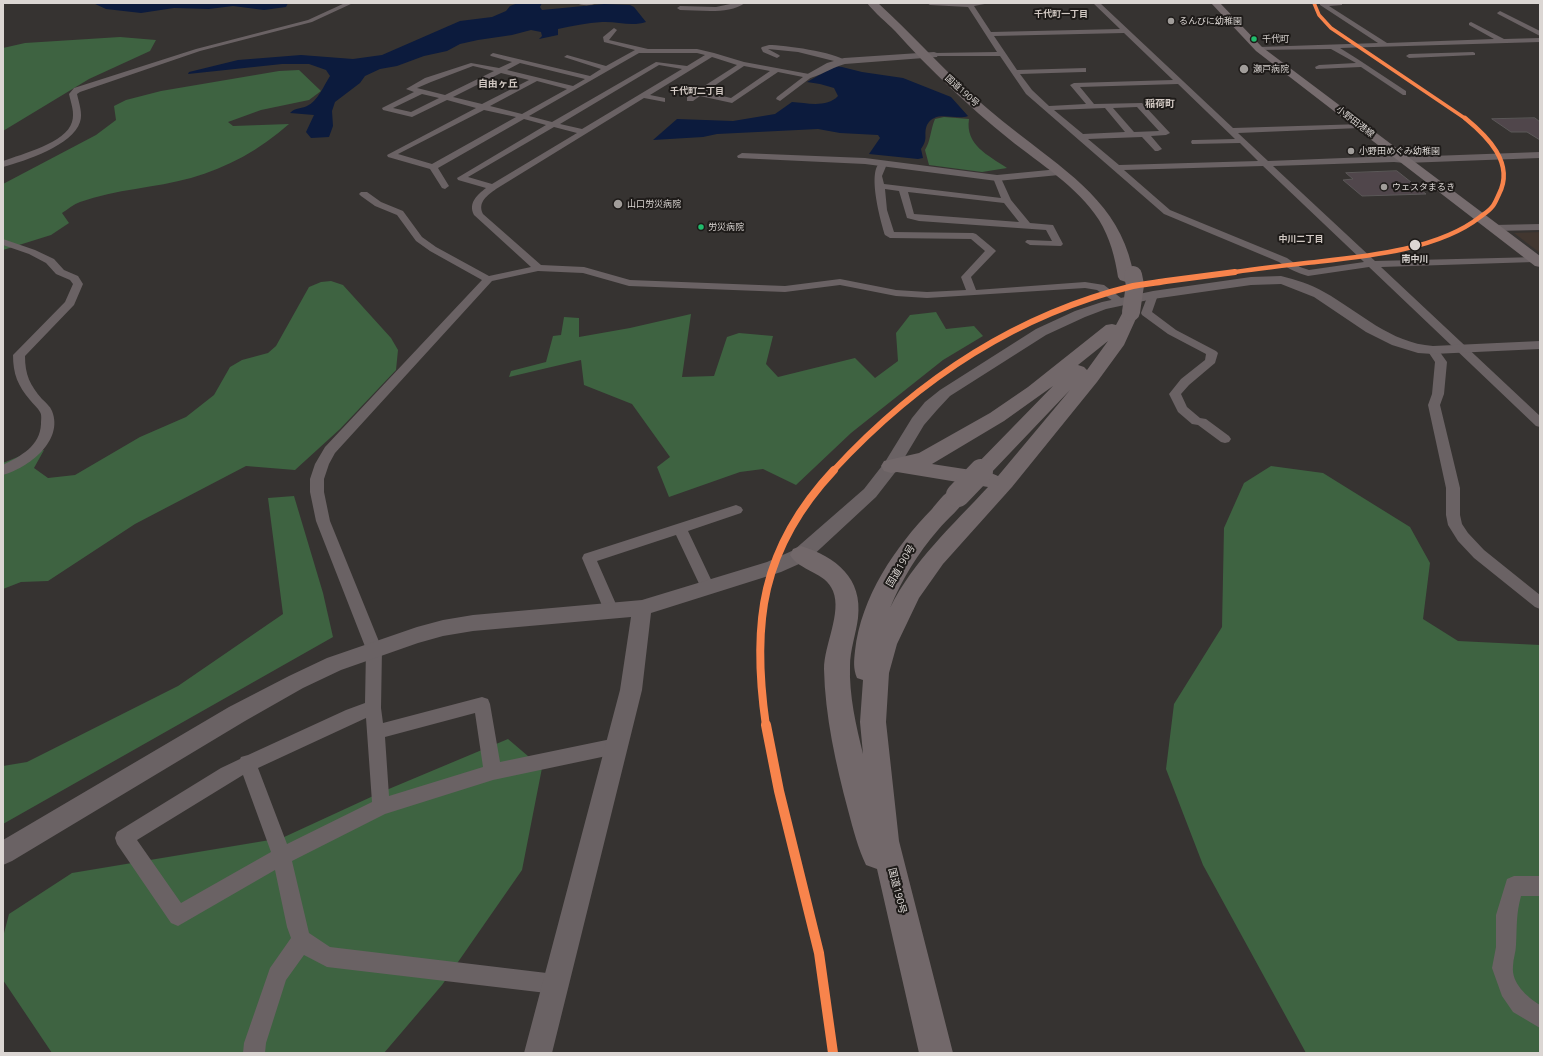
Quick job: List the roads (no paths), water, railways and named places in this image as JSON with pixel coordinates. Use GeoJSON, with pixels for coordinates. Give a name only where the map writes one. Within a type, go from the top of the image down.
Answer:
{"type":"FeatureCollection","features":[{"type":"Feature","properties":{"kind":"highway","name":"国道190号"},"geometry":{"type":"LineString","coordinates":[[872,3],[1054,164],[1059,172],[1089,198],[1111,226],[1119,243],[1130,276],[1124,296],[1121,314],[1098,351],[980,470],[935,518],[908,551],[891,582],[874,619],[868,650],[862,707],[868,771],[936,1053]]}},
{"type":"Feature","properties":{"kind":"highway","name":"国道190号"},"geometry":{"type":"LineString","coordinates":[[882,3],[929,55]]}},
{"type":"Feature","properties":{"kind":"highway"},"geometry":{"type":"LineString","coordinates":[[891,466],[925,459],[997,417],[1035,391],[1121,314]]}},
{"type":"Feature","properties":{"kind":"highway"},"geometry":{"type":"LineString","coordinates":[[885,844],[873,722],[876,673],[884,644],[909,594],[934,558],[1005,482],[1115,345],[1121,314]]}},
{"type":"Feature","properties":{"kind":"highway"},"geometry":{"type":"LineString","coordinates":[[891,466],[1005,482]]}},
{"type":"Feature","properties":{"kind":"highway"},"geometry":{"type":"LineString","coordinates":[[801,555],[826,569],[839,580],[846,593],[846,607],[837,664],[845,736],[864,818],[888,892],[905,924]]}},
{"type":"Feature","properties":{"kind":"main road","name":"小野田港線"},"geometry":{"type":"LineString","coordinates":[[1215,3],[1259,50],[1537,261]]}},
{"type":"Feature","properties":{"kind":"street"},"geometry":{"type":"LineString","coordinates":[[3,164],[34,153],[60,141],[73,128],[76,122],[77,111],[73,94],[77,90],[198,50],[310,21],[350,3]]}},
{"type":"Feature","properties":{"kind":"street"},"geometry":{"type":"LineString","coordinates":[[580,3],[593,3]]}},
{"type":"Feature","properties":{"kind":"street"},"geometry":{"type":"LineString","coordinates":[[680,8],[716,9],[742,3]]}},
{"type":"Feature","properties":{"kind":"street"},"geometry":{"type":"LineString","coordinates":[[930,3],[987,3]]}},
{"type":"Feature","properties":{"kind":"street"},"geometry":{"type":"LineString","coordinates":[[1096,3],[1540,423]]}},
{"type":"Feature","properties":{"kind":"street"},"geometry":{"type":"LineString","coordinates":[[1339,3],[1340,4],[1322,4],[1388,46],[1419,62]]}},
{"type":"Feature","properties":{"kind":"street"},"geometry":{"type":"LineString","coordinates":[[969,4],[1029,92],[1167,212],[1283,260],[1296,269],[1308,273],[1371,264],[1537,261]]}},
{"type":"Feature","properties":{"kind":"street"},"geometry":{"type":"LineString","coordinates":[[1500,14],[1540,34]]}},
{"type":"Feature","properties":{"kind":"street"},"geometry":{"type":"LineString","coordinates":[[1494,18],[1508,18]]}},
{"type":"Feature","properties":{"kind":"street"},"geometry":{"type":"LineString","coordinates":[[1470,24],[1502,42]]}},
{"type":"Feature","properties":{"kind":"street"},"geometry":{"type":"LineString","coordinates":[[1502,24],[1518,24]]}},
{"type":"Feature","properties":{"kind":"street"},"geometry":{"type":"LineString","coordinates":[[614,30],[606,38],[606,41],[646,50]]}},
{"type":"Feature","properties":{"kind":"street"},"geometry":{"type":"LineString","coordinates":[[989,34],[1126,31]]}},
{"type":"Feature","properties":{"kind":"street"},"geometry":{"type":"LineString","coordinates":[[1259,50],[1539,41]]}},
{"type":"Feature","properties":{"kind":"street"},"geometry":{"type":"LineString","coordinates":[[777,56],[766,52],[764,48],[768,46],[776,47],[834,58],[842,61]]}},
{"type":"Feature","properties":{"kind":"street"},"geometry":{"type":"LineString","coordinates":[[1334,48],[1363,65],[1403,93]]}},
{"type":"Feature","properties":{"kind":"street"},"geometry":{"type":"LineString","coordinates":[[433,167],[592,78],[638,50],[697,51],[743,64],[809,76]]}},
{"type":"Feature","properties":{"kind":"street"},"geometry":{"type":"LineString","coordinates":[[538,268],[476,211],[477,201],[480,197],[712,54]]}},
{"type":"Feature","properties":{"kind":"street"},"geometry":{"type":"LineString","coordinates":[[780,99],[809,76],[830,65],[842,61],[929,55],[1002,54]]}},
{"type":"Feature","properties":{"kind":"street"},"geometry":{"type":"LineString","coordinates":[[1409,56],[1473,54]]}},
{"type":"Feature","properties":{"kind":"street"},"geometry":{"type":"LineString","coordinates":[[493,55],[592,78]]}},
{"type":"Feature","properties":{"kind":"street"},"geometry":{"type":"LineString","coordinates":[[1441,55],[1452,62]]}},
{"type":"Feature","properties":{"kind":"street"},"geometry":{"type":"LineString","coordinates":[[566,57],[607,69]]}},
{"type":"Feature","properties":{"kind":"street"},"geometry":{"type":"LineString","coordinates":[[421,92],[386,108],[412,115],[519,61]]}},
{"type":"Feature","properties":{"kind":"street"},"geometry":{"type":"LineString","coordinates":[[494,187],[461,178],[658,63],[687,68]]}},
{"type":"Feature","properties":{"kind":"street"},"geometry":{"type":"LineString","coordinates":[[690,99],[743,64]]}},
{"type":"Feature","properties":{"kind":"street"},"geometry":{"type":"LineString","coordinates":[[574,88],[469,65],[428,80],[410,89],[584,132]]}},
{"type":"Feature","properties":{"kind":"street"},"geometry":{"type":"LineString","coordinates":[[1319,67],[1363,65]]}},
{"type":"Feature","properties":{"kind":"street"},"geometry":{"type":"LineString","coordinates":[[1015,72],[1083,70]]}},
{"type":"Feature","properties":{"kind":"street"},"geometry":{"type":"LineString","coordinates":[[699,93],[732,101],[775,71]]}},
{"type":"Feature","properties":{"kind":"street"},"geometry":{"type":"LineString","coordinates":[[445,186],[433,167],[391,156],[536,79]]}},
{"type":"Feature","properties":{"kind":"street"},"geometry":{"type":"LineString","coordinates":[[1091,106],[1074,85],[1179,82]]}},
{"type":"Feature","properties":{"kind":"street"},"geometry":{"type":"LineString","coordinates":[[1081,137],[1166,134],[1139,105],[1122,100],[1108,84]]}},
{"type":"Feature","properties":{"kind":"street"},"geometry":{"type":"LineString","coordinates":[[643,96],[662,100]]}},
{"type":"Feature","properties":{"kind":"street"},"geometry":{"type":"LineString","coordinates":[[1046,108],[1107,106],[1122,100]]}},
{"type":"Feature","properties":{"kind":"street"},"geometry":{"type":"LineString","coordinates":[[1107,106],[1132,135]]}},
{"type":"Feature","properties":{"kind":"street"},"geometry":{"type":"LineString","coordinates":[[1231,131],[1360,126]]}},
{"type":"Feature","properties":{"kind":"street"},"geometry":{"type":"LineString","coordinates":[[1144,134],[1158,149]]}},
{"type":"Feature","properties":{"kind":"street"},"geometry":{"type":"LineString","coordinates":[[1196,142],[1241,141]]}},
{"type":"Feature","properties":{"kind":"street"},"geometry":{"type":"LineString","coordinates":[[1118,168],[1540,155]]}},
{"type":"Feature","properties":{"kind":"street"},"geometry":{"type":"LineString","coordinates":[[742,156],[844,160],[997,178],[1059,172]]}},
{"type":"Feature","properties":{"kind":"street"},"geometry":{"type":"LineString","coordinates":[[3,172],[18,158]]}},
{"type":"Feature","properties":{"kind":"street"},"geometry":{"type":"LineString","coordinates":[[883,164],[878,176],[882,198],[882,210],[890,235],[973,236],[991,251],[966,277],[972,293]]}},
{"type":"Feature","properties":{"kind":"street"},"geometry":{"type":"LineString","coordinates":[[997,178],[1007,201],[1027,225]]}},
{"type":"Feature","properties":{"kind":"street"},"geometry":{"type":"LineString","coordinates":[[880,186],[1007,201]]}},
{"type":"Feature","properties":{"kind":"street"},"geometry":{"type":"LineString","coordinates":[[903,189],[910,216],[919,218],[1050,227],[1058,244],[1030,242]]}},
{"type":"Feature","properties":{"kind":"street"},"geometry":{"type":"LineString","coordinates":[[364,194],[378,204],[400,213],[419,239],[428,246],[488,279]]}},
{"type":"Feature","properties":{"kind":"street"},"geometry":{"type":"LineString","coordinates":[[1494,228],[1540,227]]}},
{"type":"Feature","properties":{"kind":"street"},"geometry":{"type":"LineString","coordinates":[[3,242],[32,252],[50,261],[60,272],[74,278],[78,284],[70,303],[20,355],[18,369],[22,382],[46,411],[48,428],[45,438],[39,447],[28,456],[3,470]]}},
{"type":"Feature","properties":{"kind":"street"},"geometry":{"type":"LineString","coordinates":[[381,807],[373,708],[374,649],[323,521],[317,492],[317,479],[322,464],[330,450],[488,279],[538,268],[584,270],[637,284],[785,289],[840,282],[877,290],[910,294],[972,293],[1094,286],[1100,287],[1121,314]]}},
{"type":"Feature","properties":{"kind":"street"},"geometry":{"type":"LineString","coordinates":[[3,853],[237,714],[296,682],[334,664],[374,649],[417,635],[473,623],[642,608],[774,567],[801,555],[870,493],[891,466],[918,422],[931,406],[945,393],[1041,332],[1080,314],[1121,314],[1153,295],[1251,281],[1281,280],[1296,284],[1320,294],[1371,329],[1391,340],[1413,347],[1433,350],[1540,345]]}},
{"type":"Feature","properties":{"kind":"street"},"geometry":{"type":"LineString","coordinates":[[1153,295],[1146,313],[1172,332],[1212,353],[1211,361],[1185,382],[1175,394],[1182,409],[1196,421],[1202,422],[1225,439]]}},
{"type":"Feature","properties":{"kind":"street"},"geometry":{"type":"LineString","coordinates":[[1433,350],[1441,362],[1438,394],[1434,405],[1453,488],[1452,515],[1455,525],[1463,537],[1479,554],[1540,603]]}},
{"type":"Feature","properties":{"kind":"street"},"geometry":{"type":"LineString","coordinates":[[611,611],[589,558],[736,510]]}},
{"type":"Feature","properties":{"kind":"street"},"geometry":{"type":"LineString","coordinates":[[680,528],[708,588]]}},
{"type":"Feature","properties":{"kind":"street"},"geometry":{"type":"LineString","coordinates":[[538,1053],[631,690],[642,608]]}},
{"type":"Feature","properties":{"kind":"street"},"geometry":{"type":"LineString","coordinates":[[376,732],[482,704],[493,772]]}},
{"type":"Feature","properties":{"kind":"street"},"geometry":{"type":"LineString","coordinates":[[373,708],[352,715],[247,763],[124,838],[178,916],[282,856],[381,807],[493,772],[616,746]]}},
{"type":"Feature","properties":{"kind":"street"},"geometry":{"type":"LineString","coordinates":[[247,763],[282,856],[297,927],[302,940],[310,948],[327,957],[555,984]]}},
{"type":"Feature","properties":{"kind":"street"},"geometry":{"type":"LineString","coordinates":[[1540,886],[1514,886],[1506,915],[1506,947],[1502,968],[1509,989],[1520,1006],[1540,1017]]}},
{"type":"Feature","properties":{"kind":"street"},"geometry":{"type":"LineString","coordinates":[[254,1053],[255,1043],[277,975],[302,940]]}},
{"type":"Feature","properties":{"kind":"water"},"geometry":{"type":"Polygon","coordinates":[[[93,3],[288,3],[286,7],[264,10],[233,6],[209,9],[174,8],[141,13],[106,9],[93,3]]]}},
{"type":"Feature","properties":{"kind":"water"},"geometry":{"type":"Polygon","coordinates":[[[518,3],[542,3],[540,7],[542,10],[604,4],[630,5],[634,7],[646,22],[629,24],[596,22],[558,29],[558,35],[539,39],[542,36],[541,32],[531,30],[512,35],[460,44],[447,51],[424,56],[397,66],[380,69],[365,76],[360,83],[335,102],[332,111],[333,126],[329,137],[311,138],[306,132],[314,115],[290,113],[311,104],[330,76],[326,70],[309,64],[282,64],[188,74],[189,72],[238,60],[301,55],[353,59],[382,55],[460,21],[492,17],[506,11],[510,6],[518,3]]]}},
{"type":"Feature","properties":{"kind":"water"},"geometry":{"type":"Polygon","coordinates":[[[835,66],[862,72],[903,78],[951,97],[968,116],[940,116],[931,120],[927,125],[925,142],[921,149],[923,158],[918,159],[869,154],[880,138],[878,135],[840,133],[818,129],[717,134],[703,137],[653,140],[677,119],[733,121],[775,114],[792,102],[816,104],[833,100],[838,96],[834,88],[807,82],[835,66]]]}},
{"type":"Feature","properties":{"kind":"place","name":"るんびに幼稚園"},"geometry":{"type":"Point","coordinates":[1171,21]}},
{"type":"Feature","properties":{"kind":"place","name":"千代町"},"geometry":{"type":"Point","coordinates":[1254,39]}},
{"type":"Feature","properties":{"kind":"place","name":"瀬戸病院"},"geometry":{"type":"Point","coordinates":[1244,69]}},
{"type":"Feature","properties":{"kind":"place","name":"小野田めぐみ幼稚園"},"geometry":{"type":"Point","coordinates":[1351,151]}},
{"type":"Feature","properties":{"kind":"place","name":"ウェスタまるき"},"geometry":{"type":"Point","coordinates":[1384,187]}},
{"type":"Feature","properties":{"kind":"place","name":"山口労災病院"},"geometry":{"type":"Point","coordinates":[618,204]}},
{"type":"Feature","properties":{"kind":"place","name":"労災病院"},"geometry":{"type":"Point","coordinates":[701,227]}},
{"type":"Feature","properties":{"kind":"place","name":"南中川"},"geometry":{"type":"Point","coordinates":[1415,245]}},
{"type":"Feature","properties":{"kind":"district","name":"千代町一丁目"},"geometry":{"type":"Point","coordinates":[1061,14]}},
{"type":"Feature","properties":{"kind":"district","name":"自由ヶ丘"},"geometry":{"type":"Point","coordinates":[498,84]}},
{"type":"Feature","properties":{"kind":"district","name":"千代町二丁目"},"geometry":{"type":"Point","coordinates":[697,91]}},
{"type":"Feature","properties":{"kind":"district","name":"稲荷町"},"geometry":{"type":"Point","coordinates":[1160,104]}},
{"type":"Feature","properties":{"kind":"district","name":"中川二丁目"},"geometry":{"type":"Point","coordinates":[1301,239]}}]}
